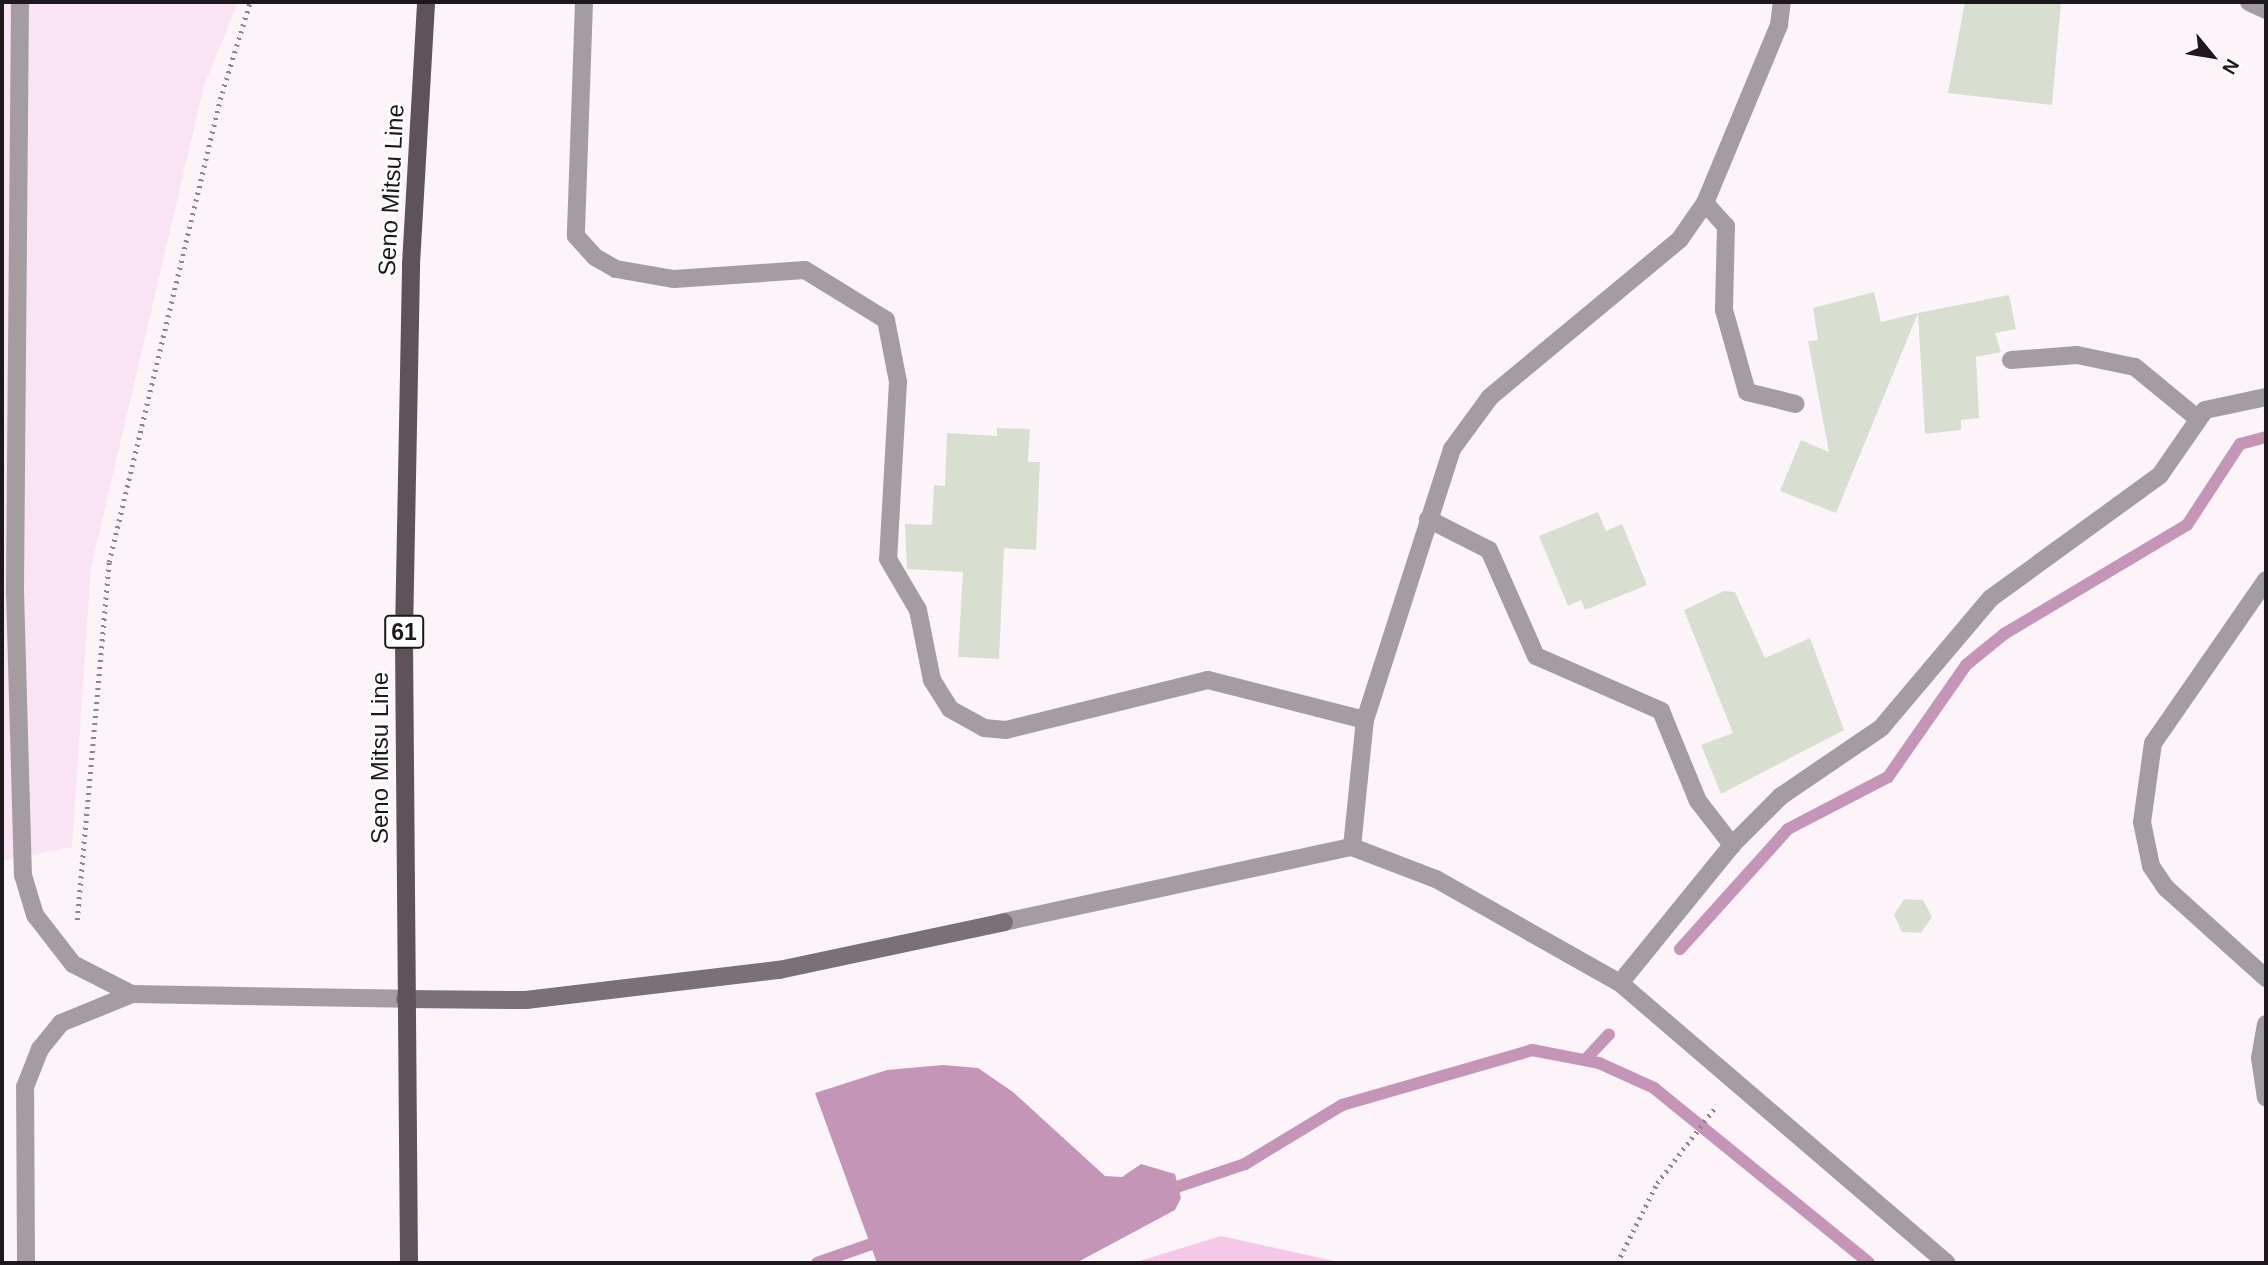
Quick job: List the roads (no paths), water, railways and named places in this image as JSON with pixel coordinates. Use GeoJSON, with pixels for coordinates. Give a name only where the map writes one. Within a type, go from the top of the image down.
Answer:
{"type":"FeatureCollection","features":[{"type":"Feature","properties":{"kind":"main road","name":"Seno Mitsu Line"},"geometry":{"type":"LineString","coordinates":[[409,1263],[405,999],[411,264],[426,2]]}},
{"type":"Feature","properties":{"kind":"street"},"geometry":{"type":"LineString","coordinates":[[20,2],[15,591],[23,875],[35,915],[73,964],[132,994]]}},
{"type":"Feature","properties":{"kind":"street"},"geometry":{"type":"LineString","coordinates":[[584,2],[576,236],[589,250],[616,269],[674,279],[805,270],[886,320],[898,382],[888,559],[918,610],[932,680],[950,709],[984,727],[1006,730],[1208,680],[1365,720]]}},
{"type":"Feature","properties":{"kind":"street"},"geometry":{"type":"LineString","coordinates":[[1352,847],[1365,720],[1452,449],[1490,397],[1680,239],[1705,203],[1779,25],[1782,2]]}},
{"type":"Feature","properties":{"kind":"street"},"geometry":{"type":"LineString","coordinates":[[2249,2],[2266,9]]}},
{"type":"Feature","properties":{"kind":"street"},"geometry":{"type":"LineString","coordinates":[[1705,203],[1726,226],[1724,310],[1746,392],[1796,404]]}},
{"type":"Feature","properties":{"kind":"street"},"geometry":{"type":"LineString","coordinates":[[2011,360],[2077,355],[2135,367],[2198,419]]}},
{"type":"Feature","properties":{"kind":"street"},"geometry":{"type":"LineString","coordinates":[[1620,983],[1732,845],[1781,796],[1881,728],[1991,598],[2160,474],[2205,410],[2266,397]]}},
{"type":"Feature","properties":{"kind":"street"},"geometry":{"type":"LineString","coordinates":[[1428,519],[1489,550],[1536,656],[1661,711],[1698,801],[1732,845]]}},
{"type":"Feature","properties":{"kind":"street"},"geometry":{"type":"LineString","coordinates":[[2266,580],[2159,732],[2141,822],[2151,866],[2166,888],[2266,978]]}},
{"type":"Feature","properties":{"kind":"street"},"geometry":{"type":"LineString","coordinates":[[26,1263],[25,1087],[35,1062],[61,1023],[132,994],[526,1000],[712,978],[1004,922],[1352,847],[1436,879],[1620,983],[1947,1263]]}},
{"type":"Feature","properties":{"kind":"street"},"geometry":{"type":"LineString","coordinates":[[2266,1024],[2260,1058],[2266,1098]]}},
{"type":"Feature","properties":{"kind":"waterway"},"geometry":{"type":"LineString","coordinates":[[1680,949],[1788,829],[1888,777],[1966,665],[2004,634],[2187,525],[2240,444],[2266,437]]}},
{"type":"Feature","properties":{"kind":"waterway"},"geometry":{"type":"LineString","coordinates":[[1585,1060],[1609,1034]]}},
{"type":"Feature","properties":{"kind":"waterway"},"geometry":{"type":"LineString","coordinates":[[1162,1192],[1245,1164],[1342,1105],[1532,1050],[1599,1063],[1654,1088],[1869,1263]]}},
{"type":"Feature","properties":{"kind":"waterway"},"geometry":{"type":"LineString","coordinates":[[817,1263],[886,1239]]}}]}
